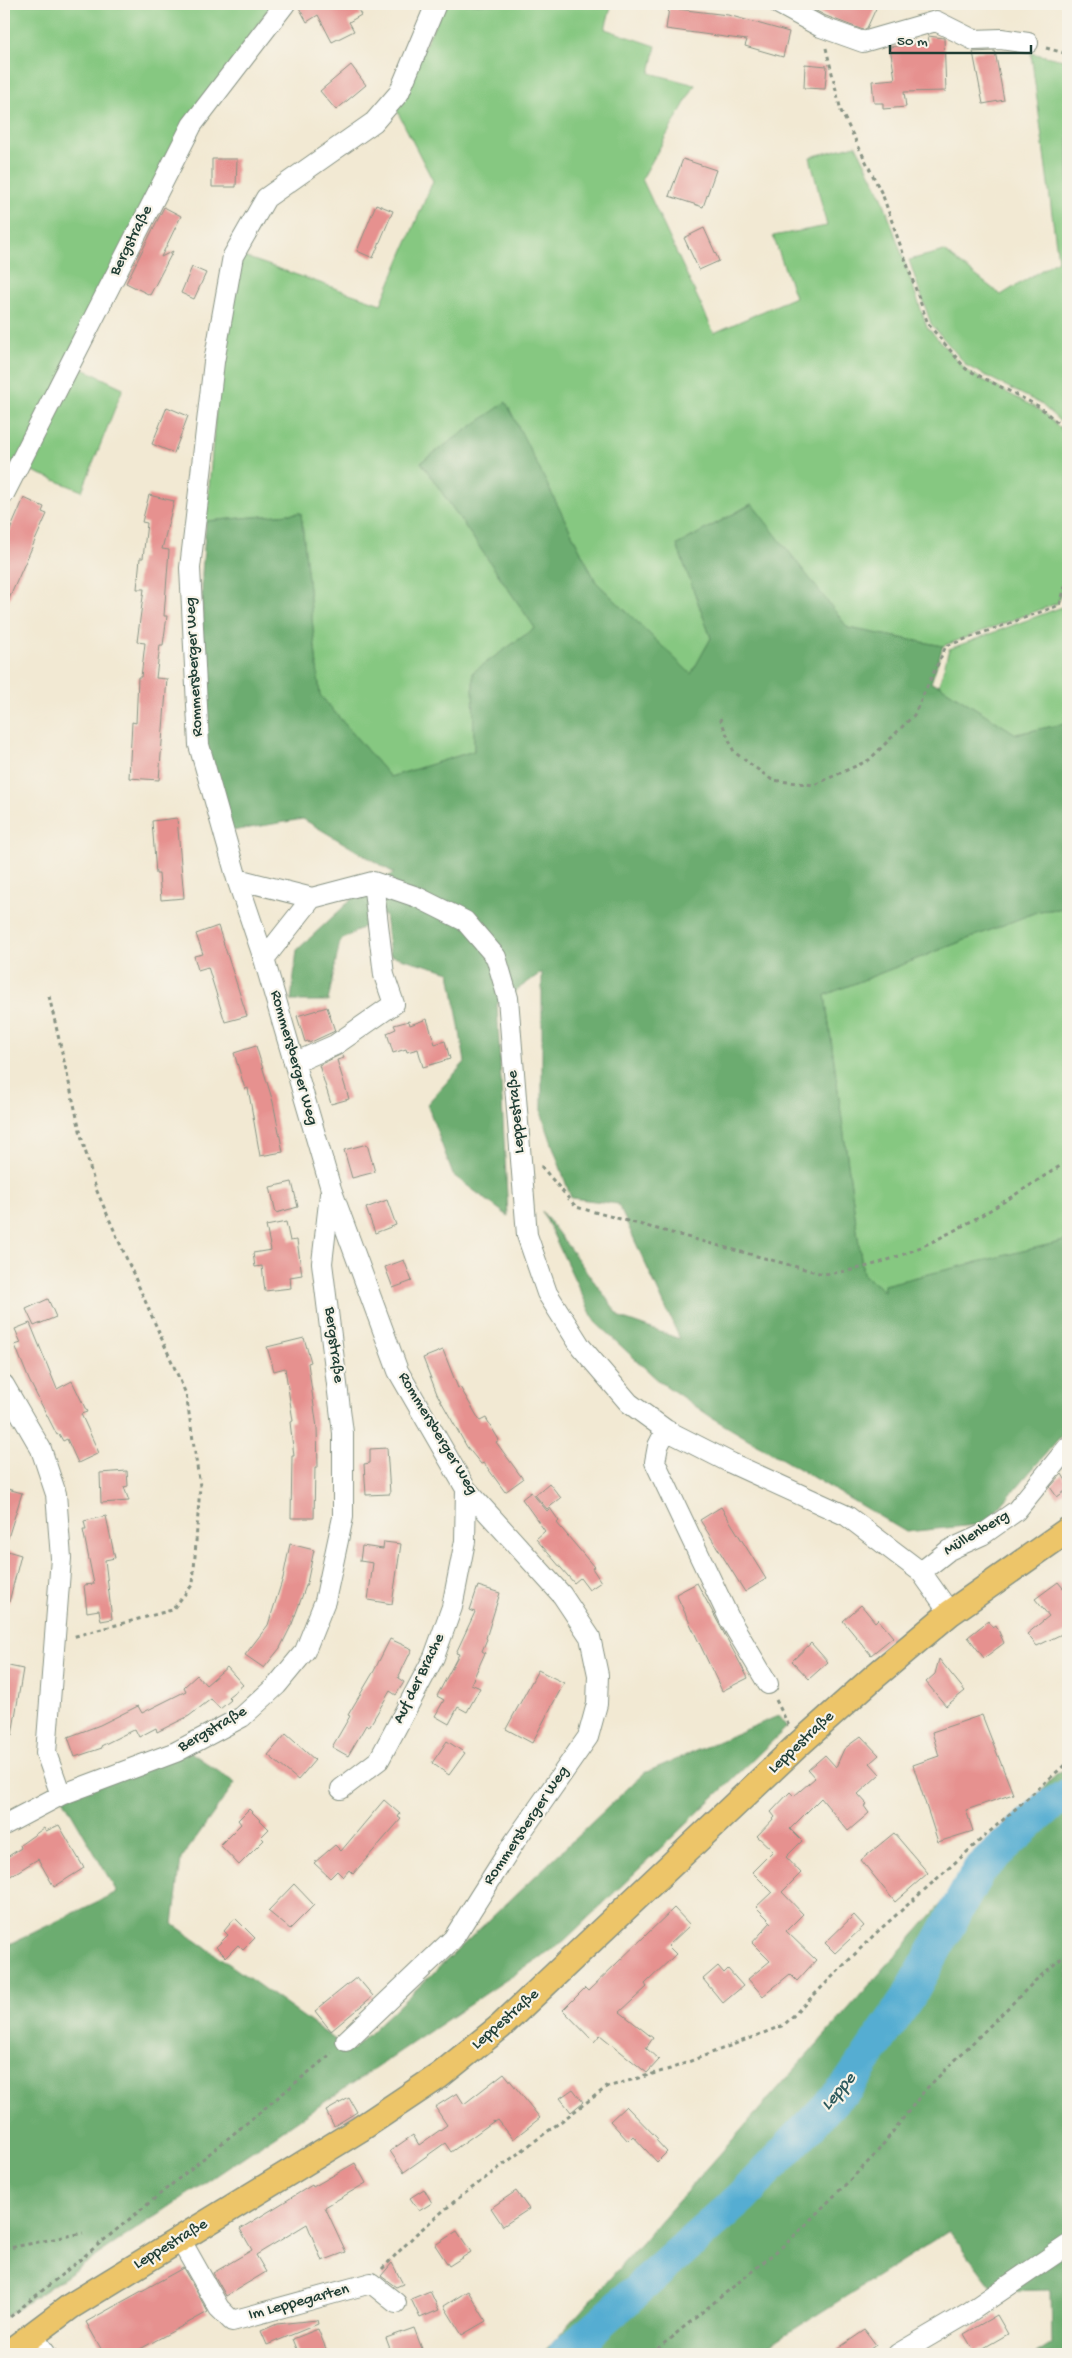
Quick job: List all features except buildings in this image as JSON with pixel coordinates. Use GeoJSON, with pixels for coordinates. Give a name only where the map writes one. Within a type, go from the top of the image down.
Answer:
{"type":"FeatureCollection","features":[{"type":"Feature","properties":{"kind":"main road","name":"Leppestraße"},"geometry":{"type":"LineString","coordinates":[[7,2354],[40,2345],[71,2306],[360,2129],[439,2076],[502,2026],[798,1745],[950,1613],[1068,1530]]}},
{"type":"Feature","properties":{"kind":"street","name":"Bergstraße"},"geometry":{"type":"LineString","coordinates":[[4,494],[192,125],[285,4]]}},
{"type":"Feature","properties":{"kind":"street","name":"Rommersberger Weg"},"geometry":{"type":"LineString","coordinates":[[346,2041],[453,1939],[515,1840],[588,1737],[597,1704],[598,1675],[590,1637],[562,1595],[466,1489],[398,1371],[331,1189],[264,959],[237,879],[199,745],[190,568],[214,362],[233,256],[266,198],[374,122],[399,93],[436,4]]}},
{"type":"Feature","properties":{"kind":"street"},"geometry":{"type":"LineString","coordinates":[[779,4],[822,28],[863,42],[939,12],[974,40],[1000,39],[1028,42]]}},
{"type":"Feature","properties":{"kind":"street"},"geometry":{"type":"LineString","coordinates":[[237,879],[312,898],[373,882],[384,975],[394,1004],[335,1045],[294,1063]]}},
{"type":"Feature","properties":{"kind":"street","name":"Leppestraße"},"geometry":{"type":"LineString","coordinates":[[373,882],[417,896],[465,921],[496,957],[508,998],[527,1234],[547,1292],[581,1347],[628,1403],[666,1430],[731,1463],[847,1516],[921,1572],[950,1613]]}},
{"type":"Feature","properties":{"kind":"street"},"geometry":{"type":"LineString","coordinates":[[264,959],[312,898]]}},
{"type":"Feature","properties":{"kind":"street","name":"Bergstraße"},"geometry":{"type":"LineString","coordinates":[[4,1825],[61,1795],[176,1752],[242,1717],[277,1685],[305,1651],[325,1601],[343,1517],[343,1433],[322,1263],[331,1189]]}},
{"type":"Feature","properties":{"kind":"street"},"geometry":{"type":"LineString","coordinates":[[4,1385],[41,1449],[56,1494],[62,1558],[46,1753],[61,1795]]}},
{"type":"Feature","properties":{"kind":"street"},"geometry":{"type":"LineString","coordinates":[[666,1430],[658,1446],[655,1462],[730,1620],[768,1684]]}},
{"type":"Feature","properties":{"kind":"street","name":"Müllenberg"},"geometry":{"type":"LineString","coordinates":[[921,1572],[949,1550],[982,1535],[1016,1511],[1068,1447]]}},
{"type":"Feature","properties":{"kind":"street","name":"Auf der Brache"},"geometry":{"type":"LineString","coordinates":[[341,1789],[379,1760],[434,1658],[454,1598],[465,1541],[466,1489]]}},
{"type":"Feature","properties":{"kind":"street","name":"Im Leppegarten"},"geometry":{"type":"LineString","coordinates":[[180,2239],[219,2308],[232,2321],[371,2283],[396,2303]]}},
{"type":"Feature","properties":{"kind":"street"},"geometry":{"type":"LineString","coordinates":[[898,2354],[968,2313],[1068,2245]]}},
{"type":"Feature","properties":{"kind":"path"},"geometry":{"type":"LineString","coordinates":[[822,28],[841,111],[883,196],[928,324],[966,369],[1040,407],[1068,432]]}},
{"type":"Feature","properties":{"kind":"path"},"geometry":{"type":"LineString","coordinates":[[720,718],[734,752],[772,780],[814,785],[869,760],[914,715],[946,646],[1060,605],[1068,575]]}},
{"type":"Feature","properties":{"kind":"path"},"geometry":{"type":"LineString","coordinates":[[49,996],[82,1139],[96,1189],[186,1394],[200,1486],[193,1584],[172,1610],[54,1641]]}},
{"type":"Feature","properties":{"kind":"path"},"geometry":{"type":"LineString","coordinates":[[520,1140],[576,1207],[823,1274],[846,1272],[931,1243],[1011,1197],[1068,1161]]}},
{"type":"Feature","properties":{"kind":"path"},"geometry":{"type":"LineString","coordinates":[[768,1684],[798,1745]]}},
{"type":"Feature","properties":{"kind":"path"},"geometry":{"type":"LineString","coordinates":[[371,2283],[416,2234],[456,2200],[607,2087],[670,2069],[784,2025],[876,1933],[1068,1762]]}},
{"type":"Feature","properties":{"kind":"path"},"geometry":{"type":"LineString","coordinates":[[650,2354],[789,2241],[874,2156],[925,2090],[1036,1980],[1068,1953]]}},
{"type":"Feature","properties":{"kind":"path"},"geometry":{"type":"LineString","coordinates":[[4,2322],[346,2041]]}},
{"type":"Feature","properties":{"kind":"path"},"geometry":{"type":"LineString","coordinates":[[4,2249],[83,2233]]}},
{"type":"Feature","properties":{"kind":"green space"},"geometry":{"type":"Polygon","coordinates":[[[4,4],[272,4],[190,122],[17,464],[4,459],[4,4]]]}},
{"type":"Feature","properties":{"kind":"green space"},"geometry":{"type":"Polygon","coordinates":[[[445,4],[580,4],[611,7],[605,29],[656,46],[650,73],[695,85],[642,179],[714,333],[795,297],[773,236],[827,226],[810,157],[856,145],[882,197],[927,327],[968,372],[1040,410],[1068,435],[1068,566],[1058,603],[943,646],[848,628],[751,504],[677,545],[711,638],[691,675],[596,582],[506,403],[421,462],[535,628],[473,672],[474,751],[390,777],[320,695],[301,513],[206,521],[220,362],[239,255],[381,304],[433,181],[395,107],[445,4]]]}},
{"type":"Feature","properties":{"kind":"green space"},"geometry":{"type":"Polygon","coordinates":[[[1031,53],[1068,61],[1068,429],[1041,404],[967,366],[931,324],[909,260],[944,251],[1001,295],[1058,260],[1031,53]]]}},
{"type":"Feature","properties":{"kind":"green space"},"geometry":{"type":"Polygon","coordinates":[[[75,365],[123,388],[82,491],[25,468],[75,365]]]}},
{"type":"Feature","properties":{"kind":"green space"},"geometry":{"type":"Polygon","coordinates":[[[506,402],[596,582],[691,674],[711,638],[677,545],[752,504],[848,628],[943,646],[931,683],[939,685],[1016,734],[1068,723],[1068,908],[1039,911],[825,995],[863,1274],[884,1291],[884,1285],[1068,1240],[1068,1428],[985,1524],[906,1532],[714,1419],[659,1381],[595,1322],[542,1211],[621,1318],[680,1339],[618,1204],[571,1198],[542,1115],[542,972],[497,1004],[508,1216],[453,1175],[427,1104],[465,1062],[450,972],[390,955],[385,914],[340,941],[328,1001],[291,1001],[297,950],[353,898],[394,873],[303,819],[226,832],[203,742],[202,574],[206,521],[301,513],[320,695],[390,777],[474,751],[473,672],[535,628],[421,462],[506,402]]]}},
{"type":"Feature","properties":{"kind":"green space"},"geometry":{"type":"Polygon","coordinates":[[[1068,586],[1068,723],[1016,734],[939,685],[949,649],[1062,607],[1068,586]]]}},
{"type":"Feature","properties":{"kind":"green space"},"geometry":{"type":"Polygon","coordinates":[[[1068,908],[1068,1240],[884,1285],[884,1291],[863,1274],[825,995],[1039,911],[1068,908]]]}},
{"type":"Feature","properties":{"kind":"green space"},"geometry":{"type":"Polygon","coordinates":[[[778,1716],[787,1727],[564,1941],[4,2318],[4,1947],[117,1892],[61,1795],[185,1748],[235,1783],[181,1859],[173,1924],[351,2051],[644,1773],[778,1716]]]}},
{"type":"Feature","properties":{"kind":"green space"},"geometry":{"type":"Polygon","coordinates":[[[1068,1770],[1068,2354],[1036,2354],[1052,2344],[1051,2290],[995,2291],[949,2231],[755,2354],[543,2354],[1056,1774],[1068,1770]]]}},
{"type":"Feature","properties":{"kind":"waterway","name":"Leppe"},"geometry":{"type":"LineString","coordinates":[[565,2354],[742,2197],[848,2085],[909,1996],[979,1870],[1049,1806],[1068,1795]]}}]}
